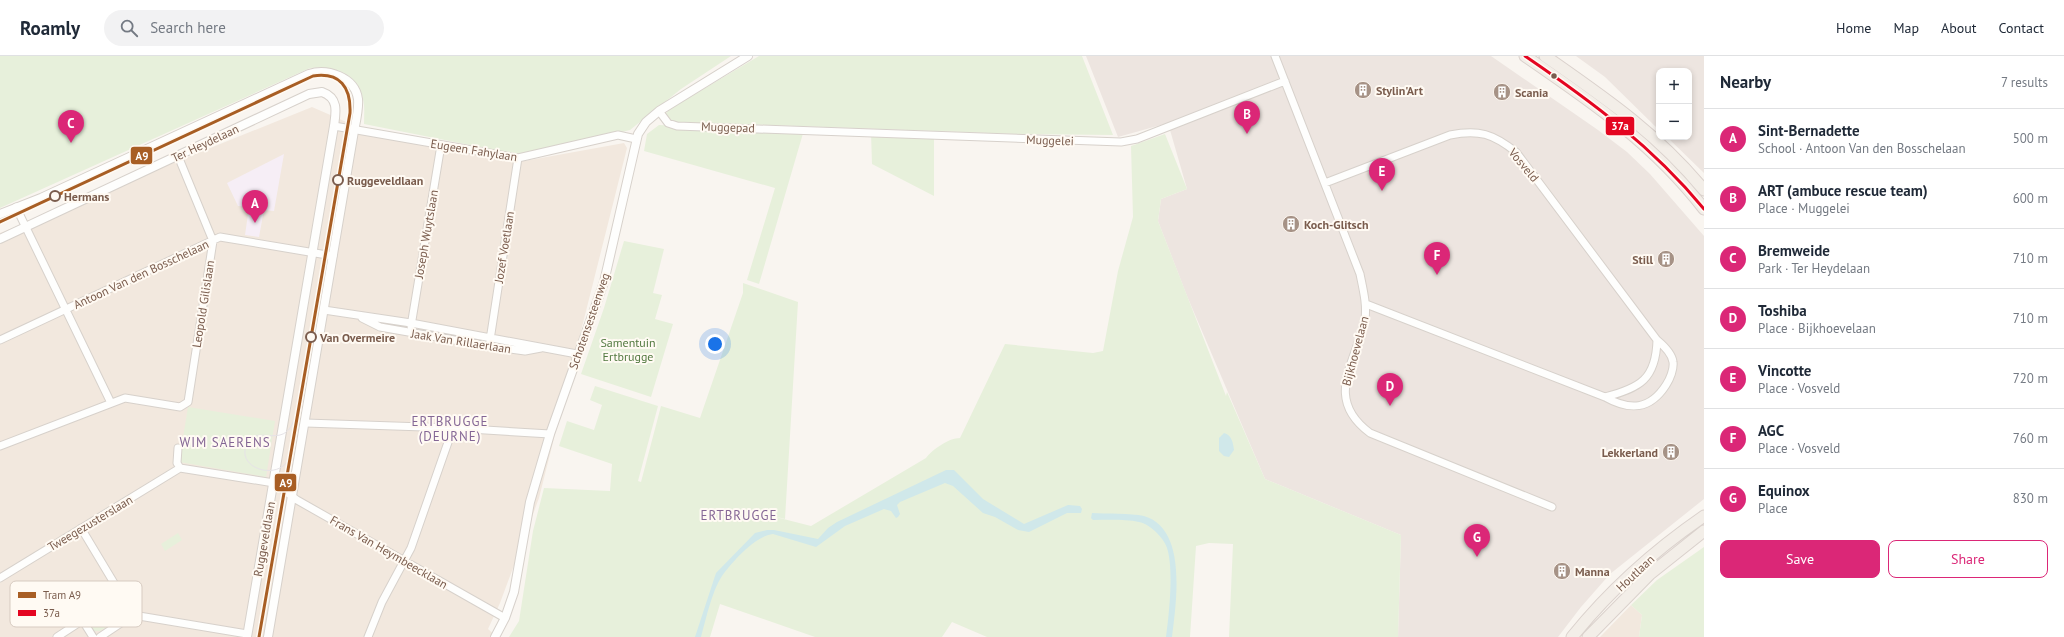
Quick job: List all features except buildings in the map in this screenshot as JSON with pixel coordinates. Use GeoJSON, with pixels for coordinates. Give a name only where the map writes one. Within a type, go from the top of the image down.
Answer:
{"type":"FeatureCollection","features":[{"type":"Feature","properties":{"kind":"main road"},"geometry":{"type":"LineString","coordinates":[[1525,56],[1622,125],[1666,165],[1703,206]]}},
{"type":"Feature","properties":{"kind":"main road"},"geometry":{"type":"LineString","coordinates":[[1549,57],[1629,115],[1660,141],[1704,190]]}},
{"type":"Feature","properties":{"kind":"main road","name":"Houtlaan"},"geometry":{"type":"LineString","coordinates":[[1572,637],[1608,598],[1640,567],[1704,516]]}},
{"type":"Feature","properties":{"kind":"main road","name":"Houtlaan"},"geometry":{"type":"LineString","coordinates":[[1588,637],[1650,574],[1704,531]]}},
{"type":"Feature","properties":{"kind":"street","name":"Schotensesteenweg"},"geometry":{"type":"LineString","coordinates":[[495,637],[505,618],[514,592],[530,502],[550,434],[577,354],[604,282],[636,139],[646,122],[659,111],[748,56]]}},
{"type":"Feature","properties":{"kind":"street","name":"Bijkhoevelaan"},"geometry":{"type":"LineString","coordinates":[[1275,56],[1360,274],[1366,304],[1364,320],[1345,382],[1345,397],[1351,414],[1360,426],[1370,433],[1387,441],[1552,507]]}},
{"type":"Feature","properties":{"kind":"street"},"geometry":{"type":"LineString","coordinates":[[1544,69],[1549,57]]}},
{"type":"Feature","properties":{"kind":"street","name":"Ter Heydelaan"},"geometry":{"type":"LineString","coordinates":[[0,214],[41,198],[309,74],[320,71],[330,72],[338,75],[348,82]]}},
{"type":"Feature","properties":{"kind":"street","name":"Muggelei"},"geometry":{"type":"LineString","coordinates":[[804,130],[1124,142],[1138,139],[1285,81]]}},
{"type":"Feature","properties":{"kind":"street","name":"Ruggeveldlaan"},"geometry":{"type":"LineString","coordinates":[[268,637],[306,423],[310,381],[324,310],[354,130],[358,101],[356,93],[348,82]]}},
{"type":"Feature","properties":{"kind":"street","name":"Ter Heydelaan"},"geometry":{"type":"LineString","coordinates":[[0,239],[314,92],[322,92],[328,95],[335,104],[336,110]]}},
{"type":"Feature","properties":{"kind":"street","name":"Ruggeveldlaan"},"geometry":{"type":"LineString","coordinates":[[247,635],[274,483],[281,420],[336,110]]}},
{"type":"Feature","properties":{"kind":"street","name":"Muggepad"},"geometry":{"type":"LineString","coordinates":[[659,111],[668,123],[677,126],[804,130]]}},
{"type":"Feature","properties":{"kind":"street"},"geometry":{"type":"LineString","coordinates":[[1622,125],[1629,115]]}},
{"type":"Feature","properties":{"kind":"street","name":"Eugeen Fahylaan"},"geometry":{"type":"LineString","coordinates":[[334,126],[518,158],[618,135],[636,139]]}},
{"type":"Feature","properties":{"kind":"street","name":"Vosveld"},"geometry":{"type":"LineString","coordinates":[[1325,183],[1450,135],[1464,132],[1490,135],[1501,140],[1516,152],[1657,340],[1667,349],[1673,360],[1670,379],[1661,393],[1652,401],[1642,405],[1619,405],[1605,397],[1366,304]]}},
{"type":"Feature","properties":{"kind":"street","name":"Joseph Wuytslaan"},"geometry":{"type":"LineString","coordinates":[[410,332],[441,145]]}},
{"type":"Feature","properties":{"kind":"street"},"geometry":{"type":"LineString","coordinates":[[178,156],[213,241]]}},
{"type":"Feature","properties":{"kind":"street","name":"Jozef Voetlaan"},"geometry":{"type":"LineString","coordinates":[[488,346],[518,158]]}},
{"type":"Feature","properties":{"kind":"street"},"geometry":{"type":"LineString","coordinates":[[0,446],[111,403],[64,310],[16,207]]}},
{"type":"Feature","properties":{"kind":"street","name":"Antoon Van den Bosschelaan"},"geometry":{"type":"LineString","coordinates":[[0,340],[220,237],[333,256]]}},
{"type":"Feature","properties":{"kind":"street","name":"Leopold Gilislaan"},"geometry":{"type":"LineString","coordinates":[[111,403],[125,398],[180,407],[188,402],[213,241]]}},
{"type":"Feature","properties":{"kind":"street","name":"Jaak Van Rillaerlaan"},"geometry":{"type":"LineString","coordinates":[[324,310],[490,336],[577,354]]}},
{"type":"Feature","properties":{"kind":"street","name":"Jaak Van Rillaerlaan"},"geometry":{"type":"LineString","coordinates":[[356,315],[380,327],[488,346],[525,351],[545,347]]}},
{"type":"Feature","properties":{"kind":"street"},"geometry":{"type":"LineString","coordinates":[[1605,397],[1631,390],[1639,385],[1648,375],[1653,365],[1657,340]]}},
{"type":"Feature","properties":{"kind":"street"},"geometry":{"type":"LineString","coordinates":[[306,423],[453,428],[550,434]]}},
{"type":"Feature","properties":{"kind":"street"},"geometry":{"type":"LineString","coordinates":[[368,637],[382,602],[403,560],[411,548],[453,428]]}},
{"type":"Feature","properties":{"kind":"street"},"geometry":{"type":"LineString","coordinates":[[178,448],[177,462],[180,468],[274,483]]}},
{"type":"Feature","properties":{"kind":"street","name":"Tweegezusterslaan"},"geometry":{"type":"LineString","coordinates":[[0,578],[180,468]]}},
{"type":"Feature","properties":{"kind":"street","name":"Frans Van Heymbeecklaan"},"geometry":{"type":"LineString","coordinates":[[274,483],[293,497],[505,618]]}},
{"type":"Feature","properties":{"kind":"street"},"geometry":{"type":"LineString","coordinates":[[82,528],[113,581]]}},
{"type":"Feature","properties":{"kind":"street"},"geometry":{"type":"LineString","coordinates":[[142,617],[247,635]]}},
{"type":"Feature","properties":{"kind":"street"},"geometry":{"type":"LineString","coordinates":[[57,637],[73,627]]}},
{"type":"Feature","properties":{"kind":"street"},"geometry":{"type":"LineString","coordinates":[[87,627],[94,637]]}},
{"type":"Feature","properties":{"kind":"street"},"geometry":{"type":"LineString","coordinates":[[100,637],[115,627]]}},
{"type":"Feature","properties":{"kind":"shaded area"},"geometry":{"type":"Polygon","coordinates":[[[1086,56],[1491,56],[1598,130],[1627,152],[1650,174],[1704,236],[1704,499],[1610,574],[1581,607],[1558,637],[1398,637],[1401,535],[1265,479],[1187,296],[1158,221],[1161,199],[1187,189],[1168,123],[1118,137],[1086,56]]]}},
{"type":"Feature","properties":{"kind":"shaded area"},"geometry":{"type":"Polygon","coordinates":[[[1576,56],[1704,56],[1704,173],[1670,140],[1692,140],[1692,68],[1656,68],[1656,127],[1605,77],[1576,56]]]}},
{"type":"Feature","properties":{"kind":"shaded area"},"geometry":{"type":"Polygon","coordinates":[[[312,107],[367,131],[519,162],[624,143],[627,148],[539,498],[500,603],[488,629],[497,637],[0,637],[0,233],[312,107]]]}},
{"type":"Feature","properties":{"kind":"shaded area"},"geometry":{"type":"Polygon","coordinates":[[[284,154],[274,211],[264,210],[259,237],[245,235],[249,207],[238,206],[227,183],[284,154]]]}},
{"type":"Feature","properties":{"kind":"shaded area"},"geometry":{"type":"Polygon","coordinates":[[[1631,605],[1642,615],[1639,637],[1600,637],[1631,605]]]}},
{"type":"Feature","properties":{"kind":"green space"},"geometry":{"type":"Polygon","coordinates":[[[0,56],[731,56],[681,89],[630,130],[525,156],[364,124],[364,102],[356,83],[350,77],[335,70],[318,67],[310,68],[0,208],[0,56]]]}},
{"type":"Feature","properties":{"kind":"green space"},"geometry":{"type":"Polygon","coordinates":[[[759,56],[1082,56],[1113,135],[1020,134],[677,123],[667,118],[666,113],[670,109],[759,56]]]}},
{"type":"Feature","properties":{"kind":"green space"},"geometry":{"type":"Polygon","coordinates":[[[659,125],[804,130],[759,284],[747,280],[775,188],[644,151],[647,134],[659,125]]]}},
{"type":"Feature","properties":{"kind":"green space"},"geometry":{"type":"Polygon","coordinates":[[[871,133],[934,136],[934,196],[872,164],[871,133]]]}},
{"type":"Feature","properties":{"kind":"green space"},"geometry":{"type":"Polygon","coordinates":[[[1165,134],[1187,189],[1161,199],[1158,221],[1226,396],[1227,392],[1265,479],[1401,535],[1398,637],[1229,637],[1233,544],[1209,543],[1196,546],[1190,637],[987,637],[952,622],[942,637],[815,637],[720,604],[710,637],[509,637],[519,621],[533,531],[544,488],[610,491],[612,464],[559,446],[567,421],[594,430],[602,405],[590,400],[595,386],[658,406],[638,481],[641,482],[661,406],[700,418],[743,293],[743,283],[798,302],[785,519],[733,506],[811,526],[926,458],[942,445],[956,438],[960,438],[1005,344],[1093,353],[1103,351],[1118,271],[1133,217],[1131,146],[1165,134]]]}},
{"type":"Feature","properties":{"kind":"green space","name":"Samentuin Ertbrugge"},"geometry":{"type":"Polygon","coordinates":[[[624,241],[664,249],[653,293],[662,295],[655,319],[673,324],[651,397],[581,374],[604,308],[624,241]]]}},
{"type":"Feature","properties":{"kind":"green space"},"geometry":{"type":"Polygon","coordinates":[[[188,407],[275,421],[266,477],[179,462],[188,407]]]}},
{"type":"Feature","properties":{"kind":"green space"},"geometry":{"type":"Polygon","coordinates":[[[178,533],[182,540],[165,551],[161,544],[178,533]]]}},
{"type":"Feature","properties":{"kind":"green space"},"geometry":{"type":"Polygon","coordinates":[[[1704,547],[1704,637],[1639,637],[1642,615],[1631,605],[1657,580],[1704,547]]]}},
{"type":"Feature","properties":{"kind":"green space"},"geometry":{"type":"Polygon","coordinates":[[[91,627],[107,627],[100,631],[94,631],[91,627]]]}},
{"type":"Feature","properties":{"kind":"water"},"geometry":{"type":"Polygon","coordinates":[[[1224,433],[1227,434],[1232,440],[1234,450],[1229,457],[1224,456],[1219,451],[1219,438],[1224,433]]]}},
{"type":"Feature","properties":{"kind":"water"},"geometry":{"type":"Polygon","coordinates":[[[946,470],[954,470],[983,499],[1024,524],[1068,505],[1080,506],[1082,509],[1081,513],[1067,513],[1029,532],[1018,530],[995,517],[983,513],[953,486],[945,483],[900,502],[897,505],[900,514],[896,518],[891,511],[884,509],[845,526],[816,547],[773,534],[766,536],[759,539],[744,550],[722,576],[712,597],[701,637],[695,637],[716,573],[755,533],[774,530],[818,539],[828,528],[837,522],[946,470]]]}},
{"type":"Feature","properties":{"kind":"water"},"geometry":{"type":"Polygon","coordinates":[[[1092,513],[1144,516],[1158,524],[1168,536],[1173,551],[1176,569],[1176,606],[1172,637],[1166,637],[1171,580],[1169,557],[1163,540],[1152,528],[1143,523],[1128,520],[1093,520],[1091,518],[1092,513]]]}},
{"type":"Feature","properties":{"kind":"tram line","name":"A9"},"geometry":{"type":"LineString","coordinates":[[0,222],[313,76],[330,76],[342,83],[346,89],[350,104],[350,113],[259,637]]}},
{"type":"Feature","properties":{"kind":"tram line"},"geometry":{"type":"LineString","coordinates":[[290,456],[285,464],[278,469],[270,471],[254,467],[248,461],[245,454],[246,446],[250,439],[262,435],[276,436],[283,434],[289,429],[294,420]]}},
{"type":"Feature","properties":{"kind":"transit line","name":"37a"},"geometry":{"type":"LineString","coordinates":[[1525,56],[1574,90],[1620,126],[1664,165],[1704,209]]}},
{"type":"Feature","properties":{"kind":"place","name":"Stylin'Art"},"geometry":{"type":"Point","coordinates":[1363,90]}},
{"type":"Feature","properties":{"kind":"place","name":"Scania"},"geometry":{"type":"Point","coordinates":[1502,92]}},
{"type":"Feature","properties":{"kind":"place","name":"ART (ambuce rescue team)"},"geometry":{"type":"Point","coordinates":[1247,134]}},
{"type":"Feature","properties":{"kind":"place","name":"Bremweide"},"geometry":{"type":"Point","coordinates":[71,143]}},
{"type":"Feature","properties":{"kind":"place","name":"Ruggeveldlaan"},"geometry":{"type":"Point","coordinates":[338,180]}},
{"type":"Feature","properties":{"kind":"place","name":"Vincotte"},"geometry":{"type":"Point","coordinates":[1382,191]}},
{"type":"Feature","properties":{"kind":"place","name":"Hermans"},"geometry":{"type":"Point","coordinates":[55,196]}},
{"type":"Feature","properties":{"kind":"place","name":"Sint-Bernadette"},"geometry":{"type":"Point","coordinates":[255,223]}},
{"type":"Feature","properties":{"kind":"place","name":"Koch-Glitsch"},"geometry":{"type":"Point","coordinates":[1291,224]}},
{"type":"Feature","properties":{"kind":"place","name":"Still"},"geometry":{"type":"Point","coordinates":[1666,259]}},
{"type":"Feature","properties":{"kind":"place","name":"AGC"},"geometry":{"type":"Point","coordinates":[1437,275]}},
{"type":"Feature","properties":{"kind":"place","name":"Van Overmeire"},"geometry":{"type":"Point","coordinates":[311,337]}},
{"type":"Feature","properties":{"kind":"place","name":"Toshiba"},"geometry":{"type":"Point","coordinates":[1390,406]}},
{"type":"Feature","properties":{"kind":"place","name":"Lekkerland"},"geometry":{"type":"Point","coordinates":[1671,452]}},
{"type":"Feature","properties":{"kind":"place","name":"Equinox"},"geometry":{"type":"Point","coordinates":[1477,557]}},
{"type":"Feature","properties":{"kind":"place","name":"Manna"},"geometry":{"type":"Point","coordinates":[1562,571]}},
{"type":"Feature","properties":{"kind":"district","name":"ERTBRUGGE (DEURNE)"},"geometry":{"type":"Point","coordinates":[450,428]}},
{"type":"Feature","properties":{"kind":"district","name":"WIM SAERENS"},"geometry":{"type":"Point","coordinates":[225,442]}},
{"type":"Feature","properties":{"kind":"district","name":"ERTBRUGGE"},"geometry":{"type":"Point","coordinates":[739,515]}}]}
